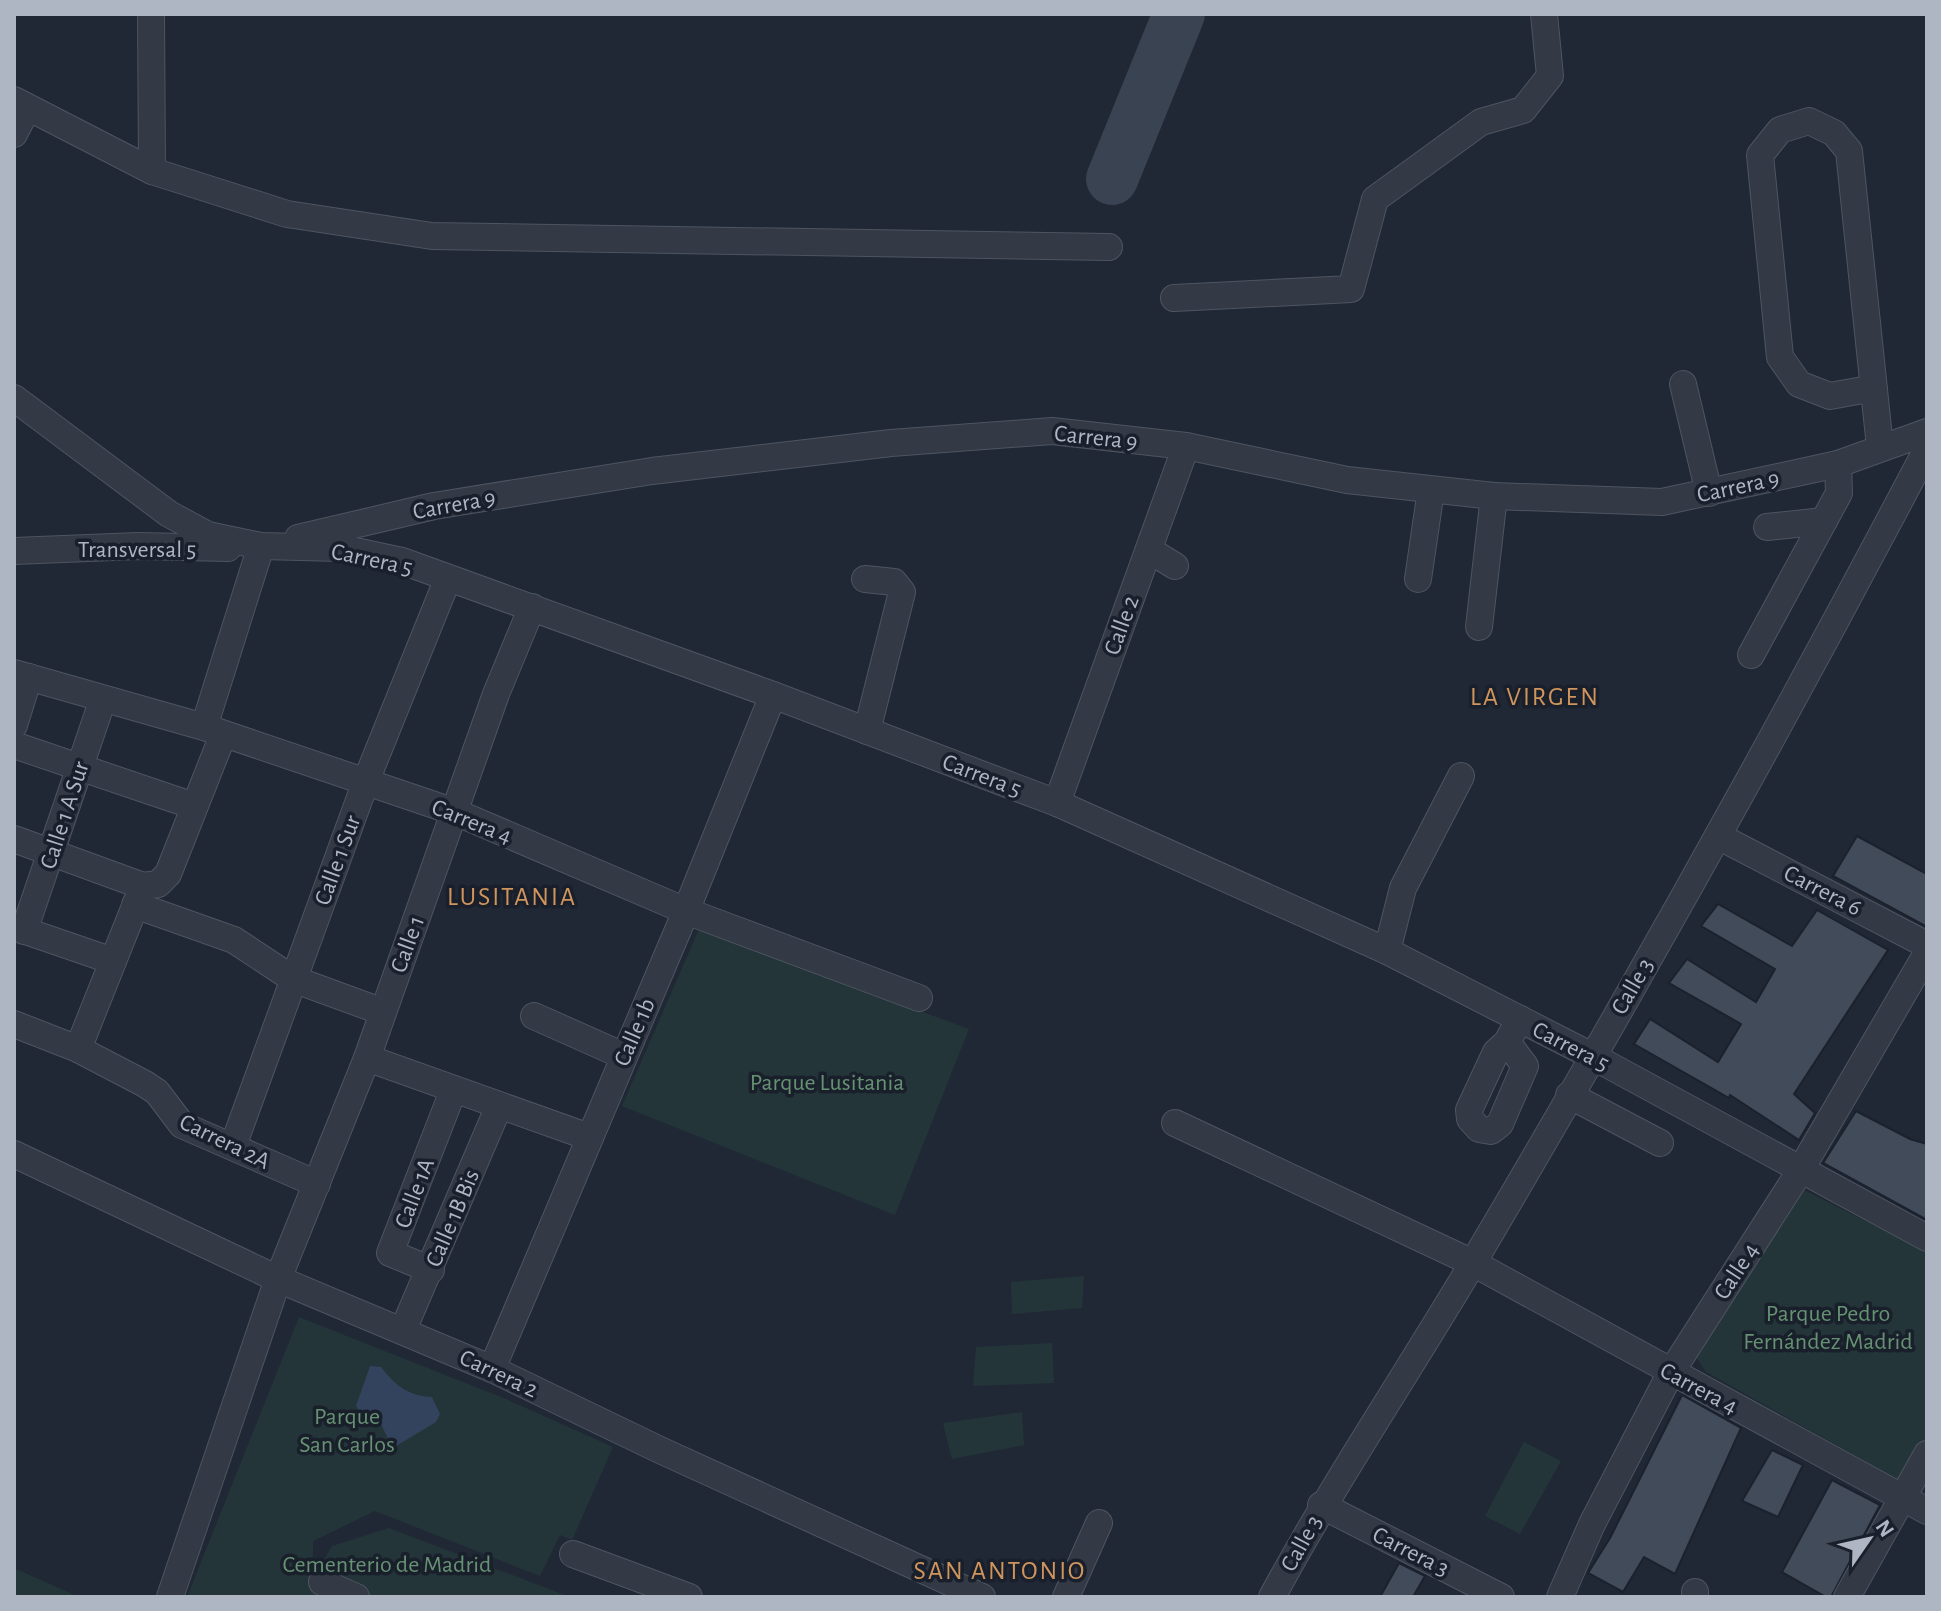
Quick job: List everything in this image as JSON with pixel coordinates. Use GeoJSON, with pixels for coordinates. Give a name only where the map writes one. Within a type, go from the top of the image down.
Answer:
{"type":"FeatureCollection","features":[{"type":"Feature","properties":{"kind":"street"},"geometry":{"type":"LineString","coordinates":[[151,14],[152,171]]}},
{"type":"Feature","properties":{"kind":"street"},"geometry":{"type":"LineString","coordinates":[[1174,298],[1351,289],[1375,199],[1481,122],[1523,110],[1550,76],[1544,14]]}},
{"type":"Feature","properties":{"kind":"street"},"geometry":{"type":"LineString","coordinates":[[14,134],[20,104],[152,171],[287,214],[432,236],[1109,247]]}},
{"type":"Feature","properties":{"kind":"street"},"geometry":{"type":"LineString","coordinates":[[1874,388],[1830,396],[1799,384],[1780,357],[1760,155],[1780,130],[1809,121],[1834,133],[1849,151],[1874,388],[1880,447]]}},
{"type":"Feature","properties":{"kind":"street"},"geometry":{"type":"LineString","coordinates":[[1683,384],[1709,493]]}},
{"type":"Feature","properties":{"kind":"street","name":"Carrera 5"},"geometry":{"type":"LineString","coordinates":[[14,398],[169,514],[208,535],[261,546],[341,548],[402,561],[773,695],[1057,803],[1387,951],[1514,1031],[1592,1056],[1927,1238]]}},
{"type":"Feature","properties":{"kind":"street","name":"Carrera 9"},"geometry":{"type":"LineString","coordinates":[[261,546],[434,506],[652,471],[891,443],[1052,431],[1186,446],[1347,480],[1431,490],[1494,496],[1662,502],[1838,464],[1927,432]]}},
{"type":"Feature","properties":{"kind":"street","name":"Calle 2"},"geometry":{"type":"LineString","coordinates":[[1057,803],[1186,446]]}},
{"type":"Feature","properties":{"kind":"street","name":"Calle 3"},"geometry":{"type":"LineString","coordinates":[[1272,1597],[1321,1505],[1473,1263],[1718,836],[1927,449]]}},
{"type":"Feature","properties":{"kind":"street"},"geometry":{"type":"LineString","coordinates":[[1751,655],[1839,493],[1838,464]]}},
{"type":"Feature","properties":{"kind":"street"},"geometry":{"type":"LineString","coordinates":[[1418,579],[1431,490]]}},
{"type":"Feature","properties":{"kind":"street"},"geometry":{"type":"LineString","coordinates":[[1479,627],[1494,496]]}},
{"type":"Feature","properties":{"kind":"street"},"geometry":{"type":"LineString","coordinates":[[1767,527],[1824,521]]}},
{"type":"Feature","properties":{"kind":"street"},"geometry":{"type":"LineString","coordinates":[[78,1049],[139,896],[168,874],[194,806],[261,546]]}},
{"type":"Feature","properties":{"kind":"street","name":"Transversal 5"},"geometry":{"type":"LineString","coordinates":[[14,551],[261,546]]}},
{"type":"Feature","properties":{"kind":"street"},"geometry":{"type":"LineString","coordinates":[[1149,550],[1175,566]]}},
{"type":"Feature","properties":{"kind":"street","name":"Calle 1 Sur"},"geometry":{"type":"LineString","coordinates":[[233,1146],[366,781],[448,578]]}},
{"type":"Feature","properties":{"kind":"street"},"geometry":{"type":"LineString","coordinates":[[865,579],[894,582],[902,592],[867,731]]}},
{"type":"Feature","properties":{"kind":"street","name":"Calle 1"},"geometry":{"type":"LineString","coordinates":[[170,1597],[278,1279],[367,1058],[532,607]]}},
{"type":"Feature","properties":{"kind":"street"},"geometry":{"type":"LineString","coordinates":[[14,725],[21,675]]}},
{"type":"Feature","properties":{"kind":"street","name":"Carrera 4"},"geometry":{"type":"LineString","coordinates":[[21,675],[214,731],[455,812],[686,911],[919,998]]}},
{"type":"Feature","properties":{"kind":"street","name":"Calle 1b"},"geometry":{"type":"LineString","coordinates":[[492,1369],[686,911],[773,695]]}},
{"type":"Feature","properties":{"kind":"street","name":"Calle 1 A Sur"},"geometry":{"type":"LineString","coordinates":[[19,929],[51,854],[103,699]]}},
{"type":"Feature","properties":{"kind":"street"},"geometry":{"type":"LineString","coordinates":[[14,745],[194,806]]}},
{"type":"Feature","properties":{"kind":"street"},"geometry":{"type":"LineString","coordinates":[[1387,951],[1403,888],[1461,776]]}},
{"type":"Feature","properties":{"kind":"street","name":"Carrera 6"},"geometry":{"type":"LineString","coordinates":[[1718,836],[1927,945]]}},
{"type":"Feature","properties":{"kind":"street"},"geometry":{"type":"LineString","coordinates":[[14,839],[234,940],[293,979],[383,1012]]}},
{"type":"Feature","properties":{"kind":"street"},"geometry":{"type":"LineString","coordinates":[[19,929],[113,961]]}},
{"type":"Feature","properties":{"kind":"street","name":"Calle 4"},"geometry":{"type":"LineString","coordinates":[[1560,1597],[1592,1524],[1670,1374],[1800,1171],[1927,953]]}},
{"type":"Feature","properties":{"kind":"street"},"geometry":{"type":"LineString","coordinates":[[534,1016],[624,1056]]}},
{"type":"Feature","properties":{"kind":"street","name":"Carrera 2A"},"geometry":{"type":"LineString","coordinates":[[14,1024],[78,1049],[157,1092],[182,1125],[317,1184]]}},
{"type":"Feature","properties":{"kind":"street"},"geometry":{"type":"LineString","coordinates":[[367,1058],[589,1137]]}},
{"type":"Feature","properties":{"kind":"street","name":"Calle 1A"},"geometry":{"type":"LineString","coordinates":[[431,1270],[390,1253],[453,1091]]}},
{"type":"Feature","properties":{"kind":"street"},"geometry":{"type":"LineString","coordinates":[[1569,1095],[1660,1143]]}},
{"type":"Feature","properties":{"kind":"street","name":"Calle 1B Bis"},"geometry":{"type":"LineString","coordinates":[[403,1330],[499,1106]]}},
{"type":"Feature","properties":{"kind":"street","name":"Carrera 4"},"geometry":{"type":"LineString","coordinates":[[1175,1123],[1473,1263],[1670,1374],[1927,1511]]}},
{"type":"Feature","properties":{"kind":"street","name":"Carrera 2"},"geometry":{"type":"LineString","coordinates":[[14,1154],[278,1279],[492,1369],[955,1591],[982,1597]]}},
{"type":"Feature","properties":{"kind":"street"},"geometry":{"type":"LineString","coordinates":[[1847,1597],[1927,1454]]}},
{"type":"Feature","properties":{"kind":"street","name":"Carrera 3"},"geometry":{"type":"LineString","coordinates":[[1321,1505],[1501,1597]]}},
{"type":"Feature","properties":{"kind":"street"},"geometry":{"type":"LineString","coordinates":[[1066,1597],[1099,1523]]}},
{"type":"Feature","properties":{"kind":"street"},"geometry":{"type":"LineString","coordinates":[[573,1554],[689,1597]]}},
{"type":"Feature","properties":{"kind":"street"},"geometry":{"type":"LineString","coordinates":[[322,1582],[356,1597]]}},
{"type":"Feature","properties":{"kind":"green space","name":"Parque Lusitania"},"geometry":{"type":"Polygon","coordinates":[[[699,929],[969,1029],[895,1215],[622,1106],[699,929]]]}},
{"type":"Feature","properties":{"kind":"green space","name":"Parque Pedro Fernández Madrid"},"geometry":{"type":"Polygon","coordinates":[[[1802,1189],[1927,1252],[1927,1436],[1902,1482],[1706,1372],[1694,1354],[1802,1189]]]}},
{"type":"Feature","properties":{"kind":"green space"},"geometry":{"type":"Polygon","coordinates":[[[1084,1276],[1082,1308],[1012,1314],[1011,1282],[1084,1276]]]}},
{"type":"Feature","properties":{"kind":"green space","name":"Parque San Carlos"},"geometry":{"type":"Polygon","coordinates":[[[299,1317],[506,1399],[613,1447],[572,1540],[560,1535],[540,1576],[375,1511],[313,1541],[313,1557],[324,1560],[332,1546],[389,1528],[570,1597],[187,1597],[299,1317]]]}},
{"type":"Feature","properties":{"kind":"green space"},"geometry":{"type":"Polygon","coordinates":[[[1052,1343],[1054,1383],[973,1386],[976,1347],[1052,1343]]]}},
{"type":"Feature","properties":{"kind":"green space"},"geometry":{"type":"Polygon","coordinates":[[[1022,1412],[1024,1445],[952,1459],[943,1423],[1022,1412]]]}},
{"type":"Feature","properties":{"kind":"green space"},"geometry":{"type":"Polygon","coordinates":[[[1524,1442],[1561,1461],[1520,1534],[1485,1516],[1524,1442]]]}},
{"type":"Feature","properties":{"kind":"green space"},"geometry":{"type":"Polygon","coordinates":[[[14,1568],[79,1597],[14,1597],[14,1568]]]}},
{"type":"Feature","properties":{"kind":"water"},"geometry":{"type":"Polygon","coordinates":[[[370,1366],[381,1367],[409,1392],[432,1397],[440,1414],[436,1422],[396,1446],[389,1441],[381,1424],[363,1416],[356,1406],[370,1366]]]}},
{"type":"Feature","properties":{"kind":"building"},"geometry":{"type":"Polygon","coordinates":[[[1857,836],[1927,874],[1927,927],[1833,876],[1857,836]]]}},
{"type":"Feature","properties":{"kind":"building"},"geometry":{"type":"Polygon","coordinates":[[[1718,904],[1792,946],[1817,910],[1888,950],[1794,1094],[1815,1113],[1799,1140],[1730,1095],[1729,1098],[1634,1044],[1650,1019],[1718,1062],[1741,1024],[1669,983],[1687,959],[1756,1002],[1775,969],[1701,926],[1718,904]]]}},
{"type":"Feature","properties":{"kind":"building"},"geometry":{"type":"Polygon","coordinates":[[[1856,1111],[1910,1139],[1927,1144],[1927,1220],[1823,1163],[1856,1111]]]}},
{"type":"Feature","properties":{"kind":"building"},"geometry":{"type":"Polygon","coordinates":[[[1682,1395],[1741,1428],[1675,1574],[1644,1557],[1623,1592],[1588,1573],[1610,1538],[1682,1395]]]}},
{"type":"Feature","properties":{"kind":"building"},"geometry":{"type":"Polygon","coordinates":[[[1772,1450],[1803,1465],[1778,1517],[1742,1501],[1772,1450]]]}},
{"type":"Feature","properties":{"kind":"building"},"geometry":{"type":"Polygon","coordinates":[[[1832,1480],[1880,1505],[1831,1597],[1826,1597],[1782,1572],[1832,1480]]]}},
{"type":"Feature","properties":{"kind":"building"},"geometry":{"type":"Polygon","coordinates":[[[1399,1563],[1425,1576],[1413,1597],[1380,1597],[1399,1563]]]}},
{"type":"Feature","properties":{"kind":"taxiway"},"geometry":{"type":"LineString","coordinates":[[1112,179],[1179,14]]}},
{"type":"Feature","properties":{"kind":"district","name":"LA VIRGEN"},"geometry":{"type":"Point","coordinates":[1535,696]}},
{"type":"Feature","properties":{"kind":"district","name":"LUSITANIA"},"geometry":{"type":"Point","coordinates":[512,896]}},
{"type":"Feature","properties":{"kind":"district","name":"SAN ANTONIO"},"geometry":{"type":"Point","coordinates":[1000,1570]}},
{"type":"Feature","properties":{"kind":"park label","name":"Cementerio de Madrid"},"geometry":{"type":"Point","coordinates":[387,1564]}}]}
